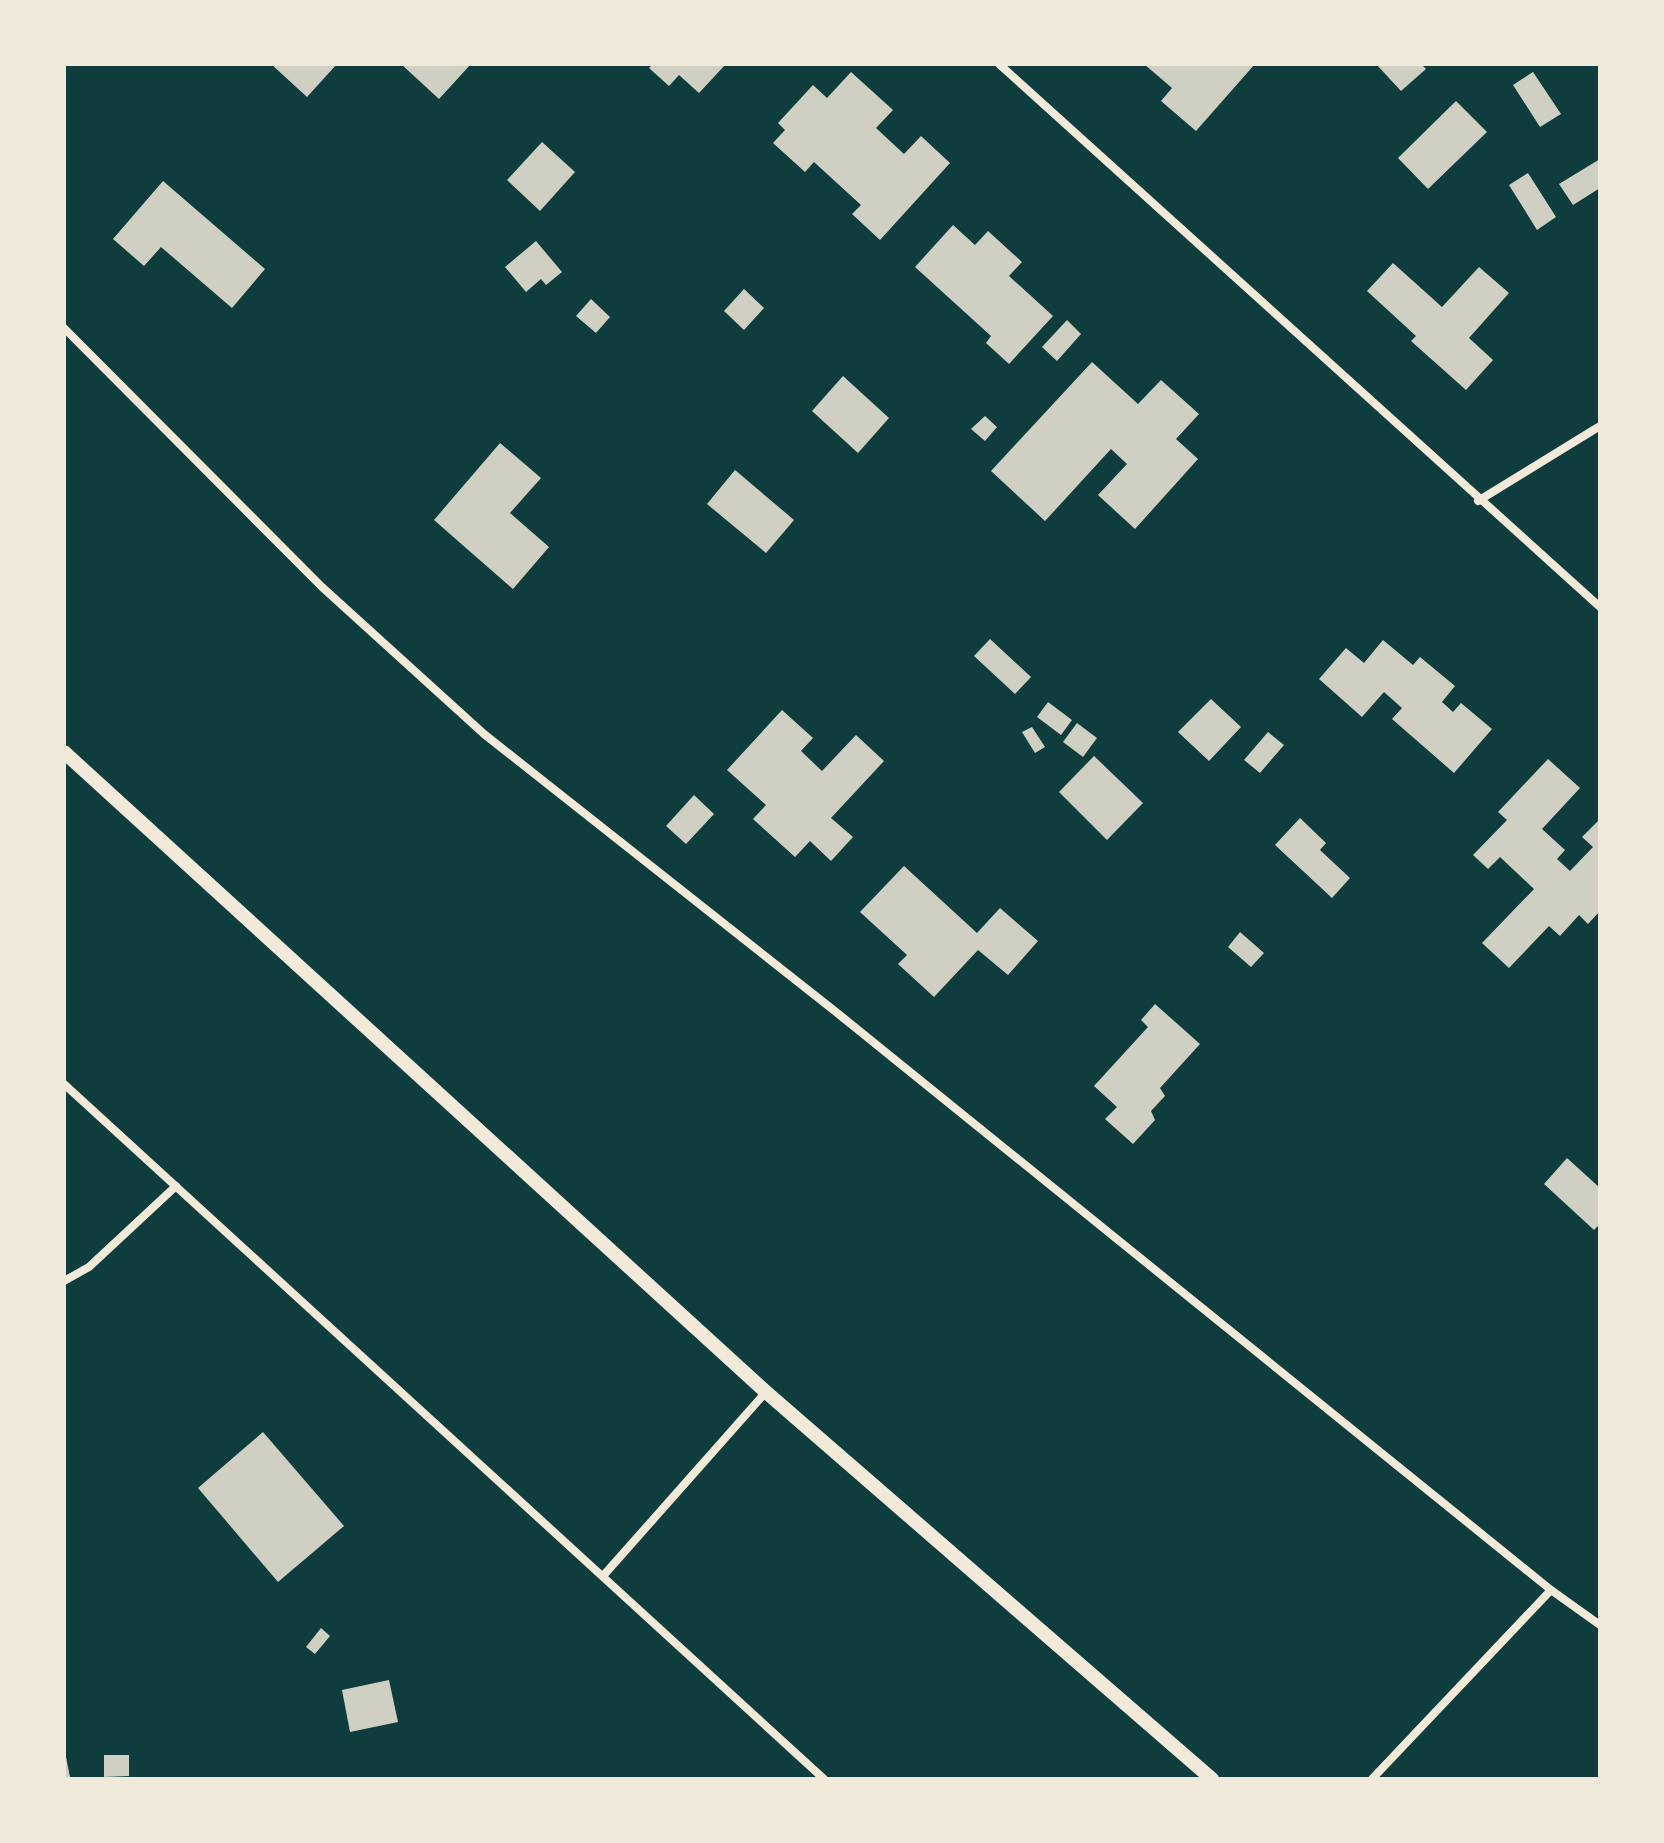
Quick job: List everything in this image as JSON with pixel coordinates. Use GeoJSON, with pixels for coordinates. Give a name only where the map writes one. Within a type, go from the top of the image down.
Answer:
{"type":"FeatureCollection","features":[{"type":"Feature","properties":{"kind":"street"},"geometry":{"type":"LineString","coordinates":[[999,64],[1478,501],[1600,607]]}},
{"type":"Feature","properties":{"kind":"street"},"geometry":{"type":"LineString","coordinates":[[64,328],[322,587],[484,734],[841,1016],[1551,1590],[1600,1625]]}},
{"type":"Feature","properties":{"kind":"street"},"geometry":{"type":"LineString","coordinates":[[1478,501],[1600,426]]}},
{"type":"Feature","properties":{"kind":"street"},"geometry":{"type":"LineString","coordinates":[[64,752],[766,1392],[1212,1779]]}},
{"type":"Feature","properties":{"kind":"street"},"geometry":{"type":"LineString","coordinates":[[64,1084],[824,1779]]}},
{"type":"Feature","properties":{"kind":"street"},"geometry":{"type":"LineString","coordinates":[[64,1281],[89,1267],[176,1186]]}},
{"type":"Feature","properties":{"kind":"street"},"geometry":{"type":"LineString","coordinates":[[603,1576],[766,1392]]}},
{"type":"Feature","properties":{"kind":"street"},"geometry":{"type":"LineString","coordinates":[[1372,1779],[1551,1590]]}},
{"type":"Feature","properties":{"kind":"building"},"geometry":{"type":"Polygon","coordinates":[[[271,64],[337,64],[307,97],[271,64]]]}},
{"type":"Feature","properties":{"kind":"building"},"geometry":{"type":"Polygon","coordinates":[[[401,64],[471,64],[439,99],[401,64]]]}},
{"type":"Feature","properties":{"kind":"building"},"geometry":{"type":"Polygon","coordinates":[[[653,64],[726,64],[699,93],[679,75],[669,86],[649,68],[653,64]]]}},
{"type":"Feature","properties":{"kind":"building"},"geometry":{"type":"Polygon","coordinates":[[[1144,64],[1255,64],[1196,131],[1161,101],[1172,88],[1144,64]]]}},
{"type":"Feature","properties":{"kind":"building"},"geometry":{"type":"Polygon","coordinates":[[[1376,64],[1421,64],[1426,69],[1401,91],[1376,64]]]}},
{"type":"Feature","properties":{"kind":"building"},"geometry":{"type":"Polygon","coordinates":[[[851,72],[893,110],[876,128],[904,154],[921,136],[950,163],[880,240],[852,214],[861,205],[814,162],[805,172],[773,143],[785,130],[778,123],[813,85],[827,98],[851,72]]]}},
{"type":"Feature","properties":{"kind":"building"},"geometry":{"type":"Polygon","coordinates":[[[1533,72],[1561,114],[1540,127],[1513,85],[1533,72]]]}},
{"type":"Feature","properties":{"kind":"building"},"geometry":{"type":"Polygon","coordinates":[[[1456,101],[1487,132],[1428,189],[1398,158],[1456,101]]]}},
{"type":"Feature","properties":{"kind":"building"},"geometry":{"type":"Polygon","coordinates":[[[542,142],[575,172],[540,211],[507,180],[542,142]]]}},
{"type":"Feature","properties":{"kind":"building"},"geometry":{"type":"Polygon","coordinates":[[[1600,159],[1600,188],[1573,205],[1559,184],[1600,159]]]}},
{"type":"Feature","properties":{"kind":"building"},"geometry":{"type":"Polygon","coordinates":[[[1528,173],[1556,217],[1537,230],[1509,185],[1528,173]]]}},
{"type":"Feature","properties":{"kind":"building"},"geometry":{"type":"Polygon","coordinates":[[[163,181],[265,269],[232,308],[161,247],[144,266],[113,239],[163,181]]]}},
{"type":"Feature","properties":{"kind":"building"},"geometry":{"type":"Polygon","coordinates":[[[953,225],[975,245],[988,231],[1022,262],[1009,276],[1053,316],[1009,364],[986,343],[991,336],[915,267],[953,225]]]}},
{"type":"Feature","properties":{"kind":"building"},"geometry":{"type":"Polygon","coordinates":[[[536,241],[562,272],[546,285],[541,279],[526,292],[505,267],[536,241]]]}},
{"type":"Feature","properties":{"kind":"building"},"geometry":{"type":"Polygon","coordinates":[[[1393,263],[1442,307],[1479,267],[1509,293],[1469,338],[1493,360],[1466,390],[1411,341],[1416,336],[1367,291],[1393,263]]]}},
{"type":"Feature","properties":{"kind":"building"},"geometry":{"type":"Polygon","coordinates":[[[744,289],[764,308],[744,330],[724,311],[744,289]]]}},
{"type":"Feature","properties":{"kind":"building"},"geometry":{"type":"Polygon","coordinates":[[[591,299],[610,317],[596,333],[576,316],[591,299]]]}},
{"type":"Feature","properties":{"kind":"building"},"geometry":{"type":"Polygon","coordinates":[[[1067,320],[1081,334],[1057,361],[1042,347],[1067,320]]]}},
{"type":"Feature","properties":{"kind":"building"},"geometry":{"type":"Polygon","coordinates":[[[1092,362],[1138,404],[1161,380],[1199,414],[1176,439],[1198,459],[1135,529],[1098,495],[1127,464],[1111,449],[1045,521],[991,471],[1092,362]]]}},
{"type":"Feature","properties":{"kind":"building"},"geometry":{"type":"Polygon","coordinates":[[[843,376],[889,418],[858,453],[812,411],[843,376]]]}},
{"type":"Feature","properties":{"kind":"building"},"geometry":{"type":"Polygon","coordinates":[[[985,416],[997,427],[985,441],[971,429],[985,416]]]}},
{"type":"Feature","properties":{"kind":"building"},"geometry":{"type":"Polygon","coordinates":[[[500,443],[541,478],[510,513],[549,547],[513,589],[434,520],[500,443]]]}},
{"type":"Feature","properties":{"kind":"building"},"geometry":{"type":"Polygon","coordinates":[[[735,470],[794,520],[766,553],[707,504],[735,470]]]}},
{"type":"Feature","properties":{"kind":"building"},"geometry":{"type":"Polygon","coordinates":[[[990,639],[1031,677],[1015,694],[974,656],[990,639]]]}},
{"type":"Feature","properties":{"kind":"building"},"geometry":{"type":"Polygon","coordinates":[[[1383,640],[1413,665],[1420,657],[1455,686],[1442,702],[1453,712],[1461,703],[1492,729],[1454,773],[1392,719],[1402,708],[1384,692],[1362,717],[1319,679],[1346,648],[1364,663],[1383,640]]]}},
{"type":"Feature","properties":{"kind":"building"},"geometry":{"type":"Polygon","coordinates":[[[1211,699],[1241,727],[1209,761],[1178,732],[1211,699]]]}},
{"type":"Feature","properties":{"kind":"building"},"geometry":{"type":"Polygon","coordinates":[[[1048,702],[1072,720],[1061,735],[1037,717],[1048,702]]]}},
{"type":"Feature","properties":{"kind":"building"},"geometry":{"type":"Polygon","coordinates":[[[782,710],[813,738],[801,751],[822,771],[856,735],[884,761],[831,818],[853,837],[831,861],[810,841],[795,857],[753,819],[766,805],[727,770],[782,710]]]}},
{"type":"Feature","properties":{"kind":"building"},"geometry":{"type":"Polygon","coordinates":[[[1077,723],[1097,738],[1083,757],[1063,742],[1077,723]]]}},
{"type":"Feature","properties":{"kind":"building"},"geometry":{"type":"Polygon","coordinates":[[[1032,727],[1045,747],[1035,753],[1022,732],[1032,727]]]}},
{"type":"Feature","properties":{"kind":"building"},"geometry":{"type":"Polygon","coordinates":[[[1268,732],[1284,745],[1260,773],[1244,760],[1268,732]]]}},
{"type":"Feature","properties":{"kind":"building"},"geometry":{"type":"Polygon","coordinates":[[[1094,756],[1143,803],[1107,840],[1059,792],[1094,756]]]}},
{"type":"Feature","properties":{"kind":"building"},"geometry":{"type":"Polygon","coordinates":[[[1548,759],[1580,788],[1542,829],[1565,850],[1557,859],[1570,871],[1593,847],[1582,837],[1600,819],[1600,911],[1588,924],[1579,915],[1560,936],[1549,926],[1509,968],[1482,943],[1534,889],[1500,857],[1488,869],[1473,855],[1507,820],[1498,812],[1548,759]]]}},
{"type":"Feature","properties":{"kind":"building"},"geometry":{"type":"Polygon","coordinates":[[[694,795],[714,814],[686,844],[666,826],[694,795]]]}},
{"type":"Feature","properties":{"kind":"building"},"geometry":{"type":"Polygon","coordinates":[[[1300,818],[1326,843],[1320,850],[1350,878],[1332,898],[1275,845],[1300,818]]]}},
{"type":"Feature","properties":{"kind":"building"},"geometry":{"type":"Polygon","coordinates":[[[904,866],[977,933],[1000,908],[1038,941],[1008,975],[978,950],[934,997],[898,964],[907,955],[860,912],[904,866]]]}},
{"type":"Feature","properties":{"kind":"building"},"geometry":{"type":"Polygon","coordinates":[[[1240,932],[1264,953],[1251,967],[1228,947],[1240,932]]]}},
{"type":"Feature","properties":{"kind":"building"},"geometry":{"type":"Polygon","coordinates":[[[1155,1004],[1200,1044],[1160,1088],[1165,1096],[1151,1111],[1155,1120],[1133,1144],[1105,1119],[1117,1107],[1094,1086],[1148,1027],[1141,1020],[1155,1004]]]}},
{"type":"Feature","properties":{"kind":"building"},"geometry":{"type":"Polygon","coordinates":[[[1567,1158],[1600,1188],[1600,1224],[1594,1230],[1544,1184],[1567,1158]]]}},
{"type":"Feature","properties":{"kind":"building"},"geometry":{"type":"Polygon","coordinates":[[[263,1432],[344,1526],[278,1582],[198,1488],[263,1432]]]}},
{"type":"Feature","properties":{"kind":"building"},"geometry":{"type":"Polygon","coordinates":[[[321,1628],[330,1636],[315,1654],[306,1647],[321,1628]]]}},
{"type":"Feature","properties":{"kind":"building"},"geometry":{"type":"Polygon","coordinates":[[[389,1680],[398,1722],[350,1732],[342,1690],[389,1680]]]}},
{"type":"Feature","properties":{"kind":"building"},"geometry":{"type":"Polygon","coordinates":[[[64,1747],[70,1777],[64,1778],[64,1747]]]}},
{"type":"Feature","properties":{"kind":"building"},"geometry":{"type":"Polygon","coordinates":[[[104,1755],[129,1755],[129,1776],[104,1777],[104,1755]]]}}]}
